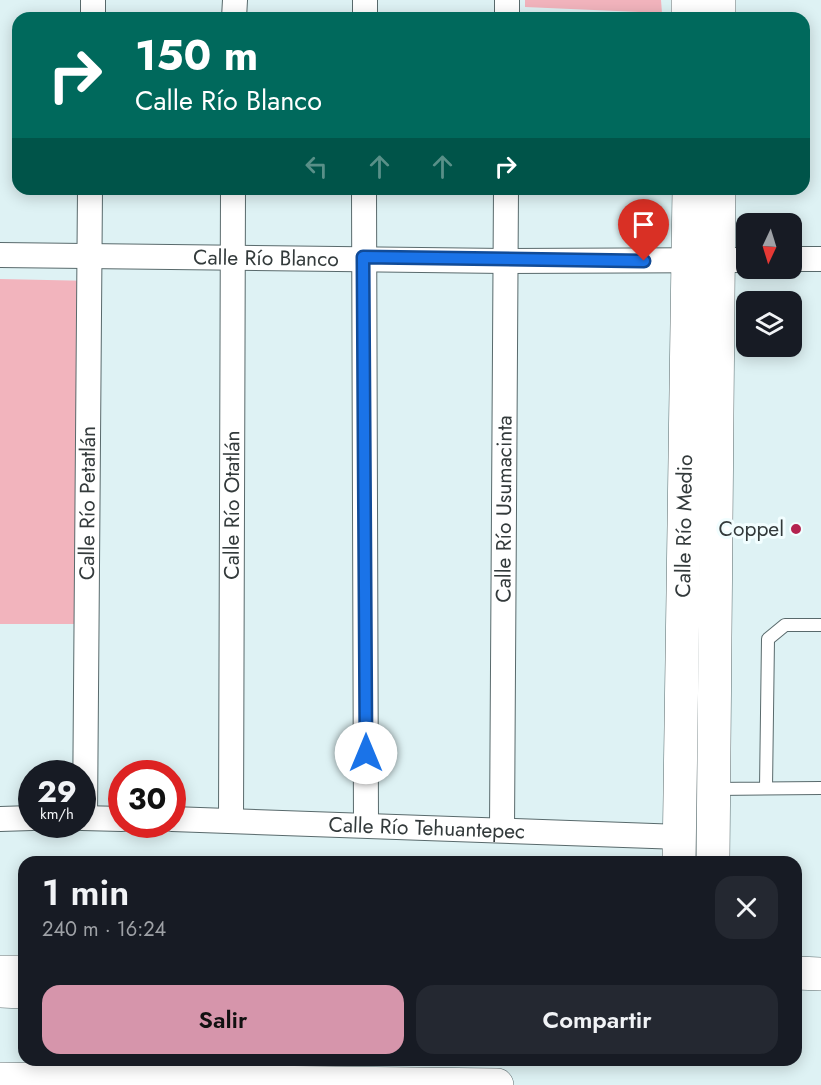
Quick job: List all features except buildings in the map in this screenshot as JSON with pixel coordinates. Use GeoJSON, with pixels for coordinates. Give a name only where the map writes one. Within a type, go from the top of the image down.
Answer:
{"type":"FeatureCollection","features":[{"type":"Feature","properties":{"kind":"main road","name":"Calle Río Medio"},"geometry":{"type":"LineString","coordinates":[[680,850],[719,261],[692,195]]}},
{"type":"Feature","properties":{"kind":"main road","name":"Calle Río Medio"},"geometry":{"type":"LineString","coordinates":[[713,856],[719,195]]}},
{"type":"Feature","properties":{"kind":"main road"},"geometry":{"type":"LineString","coordinates":[[0,972],[18,972]]}},
{"type":"Feature","properties":{"kind":"main road"},"geometry":{"type":"LineString","coordinates":[[802,974],[821,974]]}},
{"type":"Feature","properties":{"kind":"main road"},"geometry":{"type":"LineString","coordinates":[[0,991],[18,992]]}},
{"type":"Feature","properties":{"kind":"main road"},"geometry":{"type":"LineString","coordinates":[[0,1079],[497,1085]]}},
{"type":"Feature","properties":{"kind":"street","name":"Calle Río Petatlán"},"geometry":{"type":"LineString","coordinates":[[85,760],[90,195]]}},
{"type":"Feature","properties":{"kind":"street","name":"Calle Río Otatlán"},"geometry":{"type":"LineString","coordinates":[[231,820],[233,195]]}},
{"type":"Feature","properties":{"kind":"street"},"geometry":{"type":"LineString","coordinates":[[364,195],[366,824]]}},
{"type":"Feature","properties":{"kind":"street","name":"Calle Río Usumacinta"},"geometry":{"type":"LineString","coordinates":[[502,829],[506,195]]}},
{"type":"Feature","properties":{"kind":"street","name":"Calle Río Blanco"},"geometry":{"type":"LineString","coordinates":[[0,255],[719,261]]}},
{"type":"Feature","properties":{"kind":"street"},"geometry":{"type":"LineString","coordinates":[[802,259],[821,259]]}},
{"type":"Feature","properties":{"kind":"street"},"geometry":{"type":"LineString","coordinates":[[0,819],[18,818]]}},
{"type":"Feature","properties":{"kind":"street","name":"Calle Río Tehuantepec"},"geometry":{"type":"LineString","coordinates":[[186,819],[502,829],[680,850]]}},
{"type":"Feature","properties":{"kind":"lane"},"geometry":{"type":"LineString","coordinates":[[766,788],[768,639],[785,625],[821,625]]}},
{"type":"Feature","properties":{"kind":"lane"},"geometry":{"type":"LineString","coordinates":[[715,789],[821,788]]}},
{"type":"Feature","properties":{"kind":"shaded area"},"geometry":{"type":"Polygon","coordinates":[[[525,0],[661,0],[662,12],[639,12],[525,7],[525,0]]]}},
{"type":"Feature","properties":{"kind":"shaded area"},"geometry":{"type":"Polygon","coordinates":[[[0,279],[94,281],[93,624],[0,624],[0,279]]]}},
{"type":"Feature","properties":{"kind":"place","name":"Coppel"},"geometry":{"type":"Point","coordinates":[796,529]}},
{"type":"Feature","properties":{"kind":"route"},"geometry":{"type":"LineString","coordinates":[[366,753],[363,257],[505,261],[644,261]]}}]}
